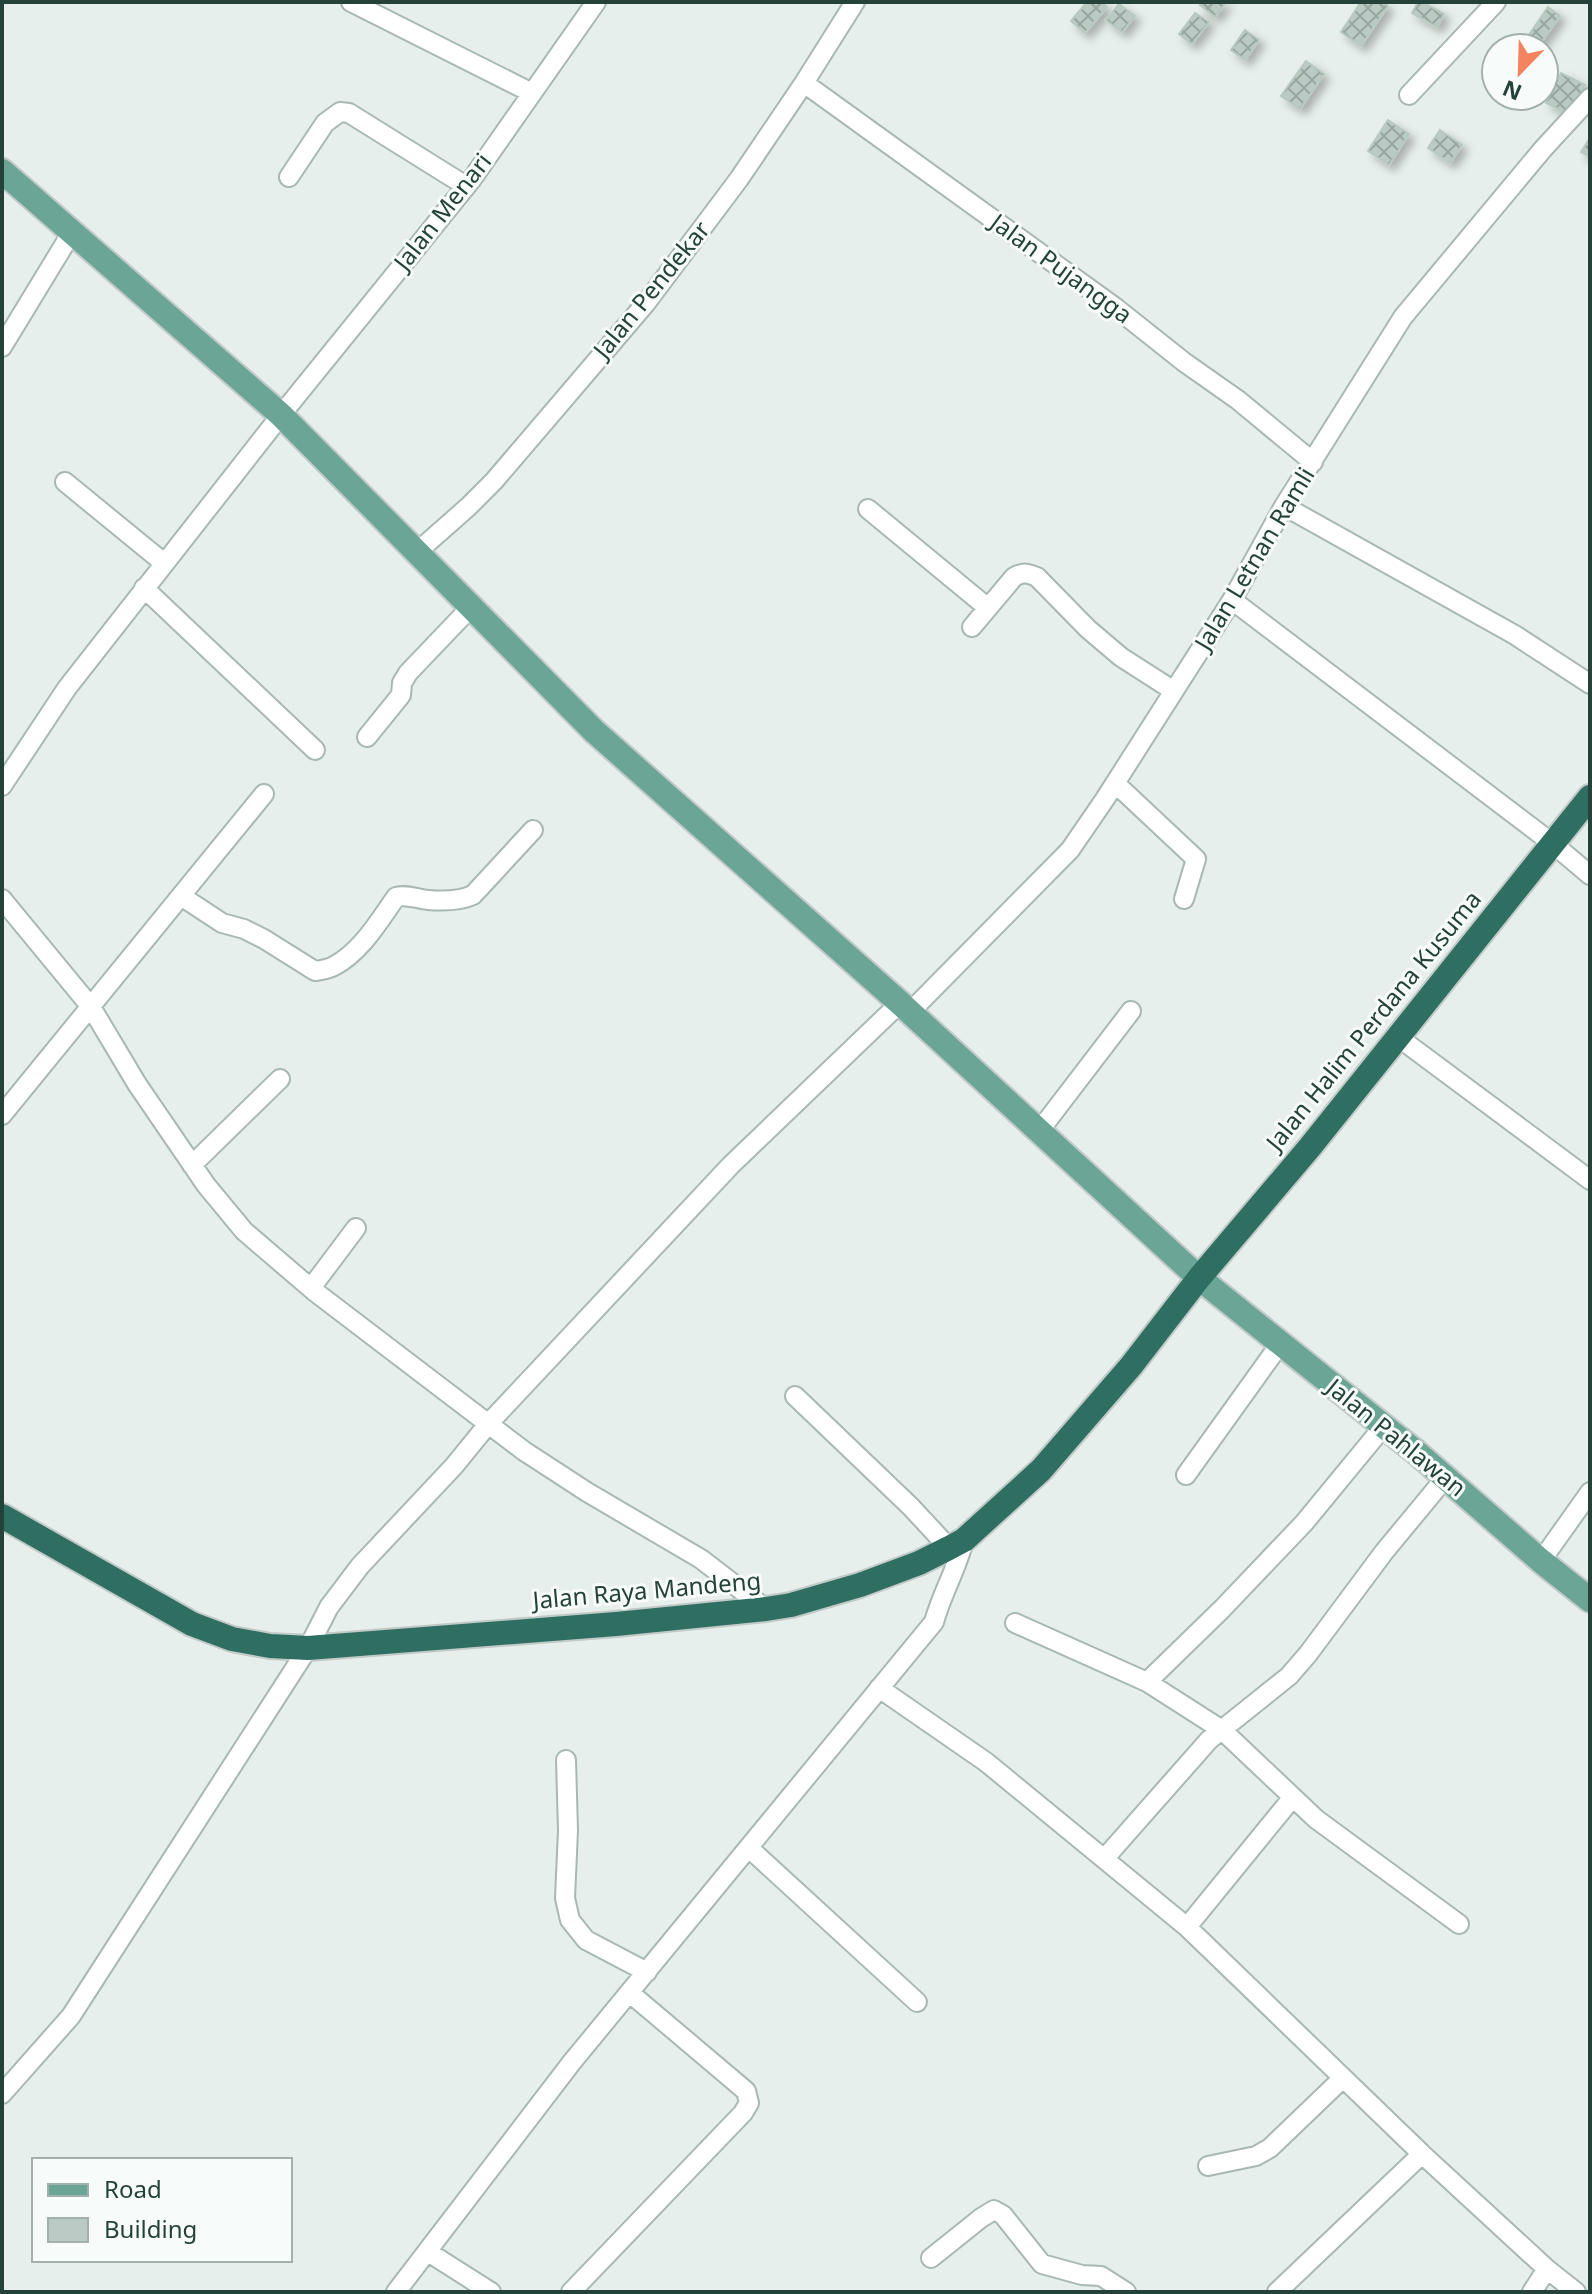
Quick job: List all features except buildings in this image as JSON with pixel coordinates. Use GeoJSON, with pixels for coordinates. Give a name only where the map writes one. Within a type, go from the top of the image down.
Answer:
{"type":"FeatureCollection","features":[{"type":"Feature","properties":{"kind":"highway","name":"Jalan Halim Perdana Kusuma"},"geometry":{"type":"LineString","coordinates":[[1199,1278],[1398,1037],[1590,797]]}},
{"type":"Feature","properties":{"kind":"highway","name":"Jalan Raya Mandeng"},"geometry":{"type":"LineString","coordinates":[[2,1516],[192,1624],[232,1639],[270,1646],[308,1648],[791,1605],[860,1585],[919,1563],[957,1544],[1041,1470],[1083,1424],[1199,1278]]}},
{"type":"Feature","properties":{"kind":"main road","name":"Jalan Pahlawan"},"geometry":{"type":"LineString","coordinates":[[2,171],[281,415],[594,731],[1040,1130],[1199,1278],[1446,1477],[1590,1600]]}},
{"type":"Feature","properties":{"kind":"street"},"geometry":{"type":"LineString","coordinates":[[351,2],[532,93]]}},
{"type":"Feature","properties":{"kind":"street","name":"Jalan Menari"},"geometry":{"type":"LineString","coordinates":[[2,786],[67,688],[144,588],[466,186],[596,2]]}},
{"type":"Feature","properties":{"kind":"street","name":"Jalan Pendekar"},"geometry":{"type":"LineString","coordinates":[[417,552],[494,481],[646,303],[739,179],[855,2]]}},
{"type":"Feature","properties":{"kind":"street"},"geometry":{"type":"LineString","coordinates":[[1409,95],[1496,2]]}},
{"type":"Feature","properties":{"kind":"street","name":"Jalan Pujangga"},"geometry":{"type":"LineString","coordinates":[[804,83],[1116,308],[1238,400],[1313,462]]}},
{"type":"Feature","properties":{"kind":"street","name":"Jalan Letnan Ramli"},"geometry":{"type":"LineString","coordinates":[[2,2094],[71,2016],[308,1648],[329,1607],[360,1566],[454,1466],[489,1423],[731,1165],[905,1008],[1070,850],[1232,600],[1284,506],[1403,317],[1543,149],[1590,98]]}},
{"type":"Feature","properties":{"kind":"street"},"geometry":{"type":"LineString","coordinates":[[289,177],[325,123],[340,112],[349,113],[466,186]]}},
{"type":"Feature","properties":{"kind":"street"},"geometry":{"type":"LineString","coordinates":[[2,347],[72,232]]}},
{"type":"Feature","properties":{"kind":"street"},"geometry":{"type":"LineString","coordinates":[[65,482],[164,563]]}},
{"type":"Feature","properties":{"kind":"street"},"geometry":{"type":"LineString","coordinates":[[1284,506],[1515,635],[1590,684]]}},
{"type":"Feature","properties":{"kind":"street"},"geometry":{"type":"LineString","coordinates":[[868,509],[988,608]]}},
{"type":"Feature","properties":{"kind":"street"},"geometry":{"type":"LineString","coordinates":[[972,627],[1014,577],[1029,573],[1037,577],[1088,629],[1121,657],[1174,691]]}},
{"type":"Feature","properties":{"kind":"street"},"geometry":{"type":"LineString","coordinates":[[144,588],[315,750]]}},
{"type":"Feature","properties":{"kind":"street"},"geometry":{"type":"LineString","coordinates":[[1232,600],[1590,875]]}},
{"type":"Feature","properties":{"kind":"street"},"geometry":{"type":"LineString","coordinates":[[367,737],[401,695],[402,683],[408,673],[471,607]]}},
{"type":"Feature","properties":{"kind":"street"},"geometry":{"type":"LineString","coordinates":[[1115,783],[1196,859],[1184,899]]}},
{"type":"Feature","properties":{"kind":"street"},"geometry":{"type":"LineString","coordinates":[[2,1115],[264,794]]}},
{"type":"Feature","properties":{"kind":"street"},"geometry":{"type":"LineString","coordinates":[[181,896],[222,923],[264,939],[315,971],[333,968],[368,935],[396,897],[401,895],[427,900],[473,895],[533,830]]}},
{"type":"Feature","properties":{"kind":"street"},"geometry":{"type":"LineString","coordinates":[[2,899],[91,1007],[137,1084],[192,1165],[222,1207],[244,1231],[311,1288],[524,1451],[701,1559],[766,1609]]}},
{"type":"Feature","properties":{"kind":"street"},"geometry":{"type":"LineString","coordinates":[[1040,1130],[1131,1011]]}},
{"type":"Feature","properties":{"kind":"street"},"geometry":{"type":"LineString","coordinates":[[1398,1037],[1590,1180]]}},
{"type":"Feature","properties":{"kind":"street"},"geometry":{"type":"LineString","coordinates":[[192,1165],[280,1079]]}},
{"type":"Feature","properties":{"kind":"street"},"geometry":{"type":"LineString","coordinates":[[311,1288],[356,1228]]}},
{"type":"Feature","properties":{"kind":"street"},"geometry":{"type":"LineString","coordinates":[[1186,1475],[1280,1344]]}},
{"type":"Feature","properties":{"kind":"street"},"geometry":{"type":"LineString","coordinates":[[396,2292],[562,2075],[934,1622],[942,1592],[959,1560],[957,1544],[911,1507],[795,1396]]}},
{"type":"Feature","properties":{"kind":"street"},"geometry":{"type":"LineString","coordinates":[[1147,1682],[1304,1523],[1383,1427]]}},
{"type":"Feature","properties":{"kind":"street"},"geometry":{"type":"LineString","coordinates":[[1104,1859],[1209,1740],[1289,1676],[1446,1477]]}},
{"type":"Feature","properties":{"kind":"street"},"geometry":{"type":"LineString","coordinates":[[1541,1561],[1590,1492]]}},
{"type":"Feature","properties":{"kind":"street"},"geometry":{"type":"LineString","coordinates":[[1015,1623],[1147,1682],[1222,1730],[1316,1819],[1459,1924]]}},
{"type":"Feature","properties":{"kind":"street"},"geometry":{"type":"LineString","coordinates":[[879,1688],[986,1762],[1187,1927],[1422,2154],[1576,2292]]}},
{"type":"Feature","properties":{"kind":"street"},"geometry":{"type":"LineString","coordinates":[[566,1760],[568,1830],[565,1898],[570,1920],[586,1940],[647,1972]]}},
{"type":"Feature","properties":{"kind":"street"},"geometry":{"type":"LineString","coordinates":[[1187,1927],[1293,1797]]}},
{"type":"Feature","properties":{"kind":"street"},"geometry":{"type":"LineString","coordinates":[[749,1848],[917,2002]]}},
{"type":"Feature","properties":{"kind":"street"},"geometry":{"type":"LineString","coordinates":[[571,2292],[743,2113],[749,2103],[746,2091],[630,1993]]}},
{"type":"Feature","properties":{"kind":"street"},"geometry":{"type":"LineString","coordinates":[[1208,2166],[1256,2156],[1270,2148],[1343,2078]]}},
{"type":"Feature","properties":{"kind":"street"},"geometry":{"type":"LineString","coordinates":[[1277,2292],[1422,2154]]}},
{"type":"Feature","properties":{"kind":"street"},"geometry":{"type":"LineString","coordinates":[[931,2258],[994,2210],[1003,2215],[1042,2264],[1082,2275],[1101,2276],[1126,2292]]}},
{"type":"Feature","properties":{"kind":"street"},"geometry":{"type":"LineString","coordinates":[[428,2252],[491,2292]]}},
{"type":"Feature","properties":{"kind":"street"},"geometry":{"type":"LineString","coordinates":[[1532,2292],[1547,2269]]}}]}
